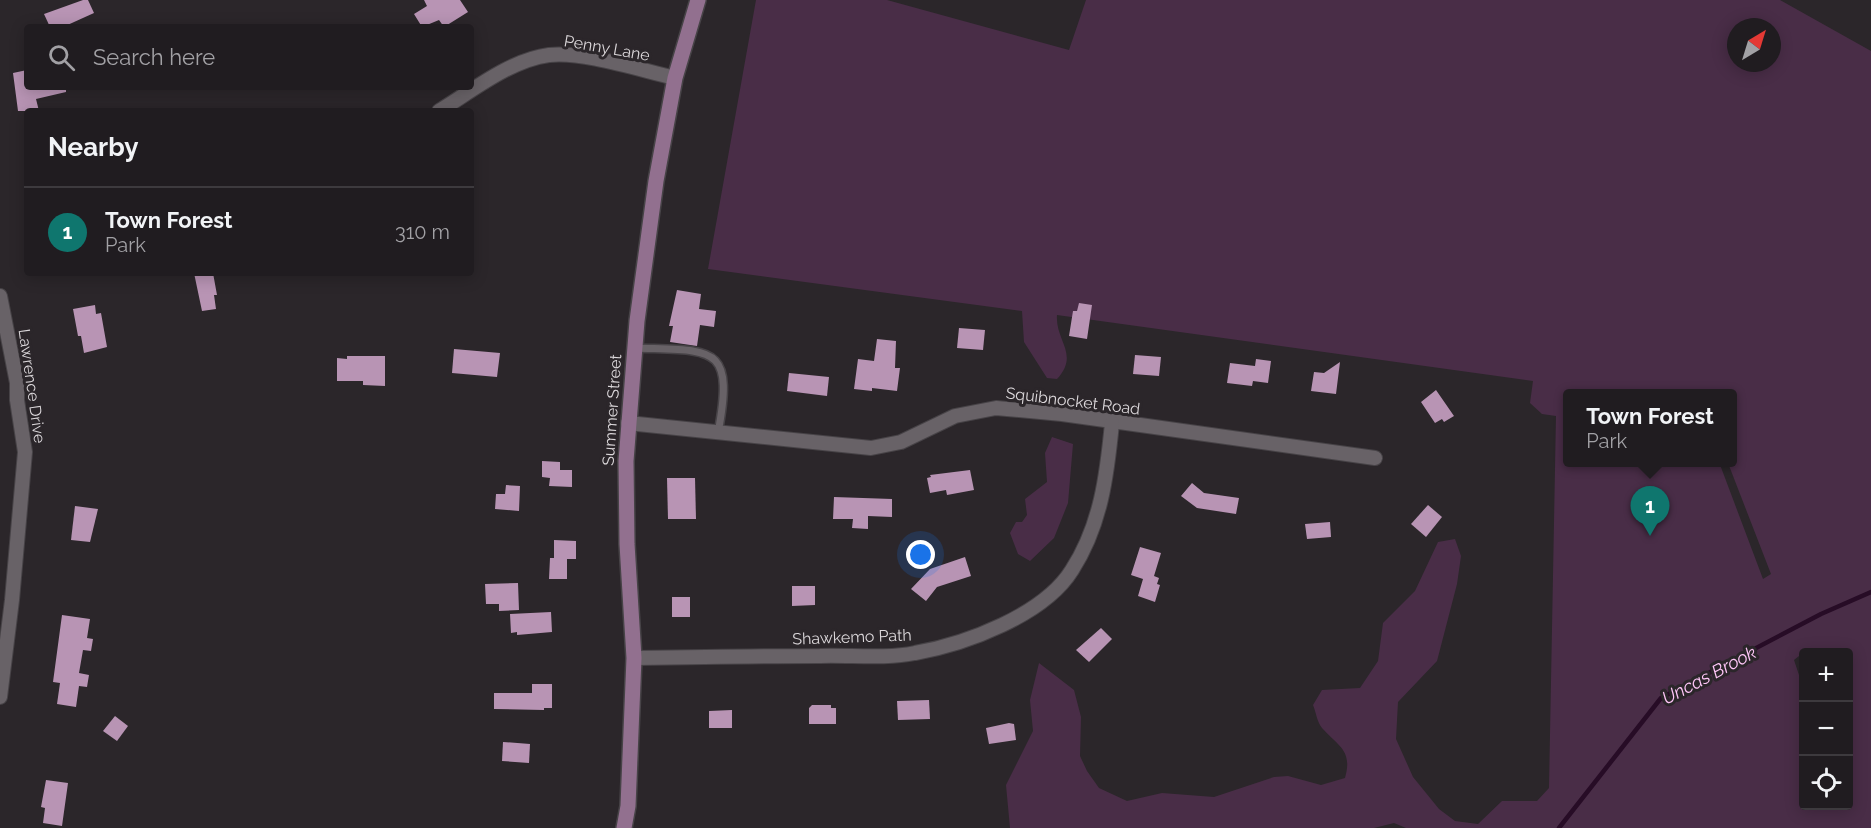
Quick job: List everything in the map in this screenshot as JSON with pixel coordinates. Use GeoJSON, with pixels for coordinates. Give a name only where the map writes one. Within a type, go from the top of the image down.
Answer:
{"type":"FeatureCollection","features":[{"type":"Feature","properties":{"kind":"main road","name":"Summer Street"},"geometry":{"type":"LineString","coordinates":[[624,828],[628,806],[634,658],[627,544],[628,423],[656,181],[675,78],[698,0]]}},
{"type":"Feature","properties":{"kind":"street","name":"Penny Lane"},"geometry":{"type":"LineString","coordinates":[[474,90],[500,74],[548,55],[572,55],[675,78]]}},
{"type":"Feature","properties":{"kind":"street","name":"Penny Lane"},"geometry":{"type":"LineString","coordinates":[[444,108],[474,90]]}},
{"type":"Feature","properties":{"kind":"street","name":"Lawrence Drive"},"geometry":{"type":"LineString","coordinates":[[0,296],[17,383],[17,399],[25,452],[12,600],[0,697]]}},
{"type":"Feature","properties":{"kind":"street","name":"Squibnocket Road"},"geometry":{"type":"LineString","coordinates":[[628,423],[871,448],[901,442],[956,416],[996,408],[1062,414],[1112,423],[1375,458]]}},
{"type":"Feature","properties":{"kind":"street","name":"Shawkemo Path"},"geometry":{"type":"LineString","coordinates":[[634,658],[914,653],[964,640],[1019,616],[1049,595],[1071,572],[1089,540],[1101,506],[1108,472],[1112,423]]}},
{"type":"Feature","properties":{"kind":"lane"},"geometry":{"type":"LineString","coordinates":[[635,348],[700,352],[714,358],[724,376],[718,434]]}},
{"type":"Feature","properties":{"kind":"shaded area"},"geometry":{"type":"Polygon","coordinates":[[[756,0],[887,0],[1069,50],[1086,0],[1780,0],[1871,51],[1871,828],[1406,828],[1394,823],[1374,828],[1010,828],[1006,785],[1033,731],[1030,700],[1039,663],[1074,690],[1081,717],[1080,756],[1087,771],[1099,788],[1127,801],[1162,793],[1214,797],[1274,777],[1288,776],[1321,785],[1345,778],[1347,761],[1345,755],[1338,744],[1320,726],[1313,705],[1322,690],[1360,688],[1378,661],[1383,623],[1415,591],[1438,542],[1455,539],[1461,556],[1457,584],[1437,661],[1398,702],[1396,739],[1413,777],[1439,809],[1455,821],[1478,824],[1502,801],[1537,801],[1549,788],[1556,416],[1542,414],[1530,403],[1533,381],[1057,315],[1059,332],[1067,355],[1064,370],[1057,379],[1047,378],[1024,342],[1022,311],[708,269],[756,0]],[[1563,389],[1563,467],[1721,467],[1763,579],[1771,574],[1730,467],[1737,467],[1737,389],[1563,389]]]}},
{"type":"Feature","properties":{"kind":"shaded area"},"geometry":{"type":"Polygon","coordinates":[[[1052,437],[1073,444],[1068,503],[1054,538],[1030,561],[1018,554],[1010,533],[1016,522],[1022,522],[1027,515],[1025,499],[1047,482],[1045,453],[1052,437]]]}},
{"type":"Feature","properties":{"kind":"building"},"geometry":{"type":"Polygon","coordinates":[[[83,0],[88,0],[94,13],[70,24],[49,24],[44,14],[83,0]]]}},
{"type":"Feature","properties":{"kind":"building"},"geometry":{"type":"Polygon","coordinates":[[[424,0],[460,0],[468,12],[449,24],[442,24],[439,20],[429,24],[420,24],[414,14],[427,6],[424,0]]]}},
{"type":"Feature","properties":{"kind":"building"},"geometry":{"type":"Polygon","coordinates":[[[24,71],[24,90],[66,90],[66,92],[36,99],[38,108],[24,108],[24,111],[18,111],[13,73],[24,71]]]}},
{"type":"Feature","properties":{"kind":"building"},"geometry":{"type":"Polygon","coordinates":[[[195,276],[214,276],[217,295],[214,295],[216,309],[202,311],[195,276]]]}},
{"type":"Feature","properties":{"kind":"building"},"geometry":{"type":"Polygon","coordinates":[[[677,290],[701,294],[699,309],[716,311],[714,327],[700,325],[697,346],[670,342],[673,326],[669,326],[677,290]]]}},
{"type":"Feature","properties":{"kind":"building"},"geometry":{"type":"Polygon","coordinates":[[[1079,303],[1092,305],[1087,339],[1069,336],[1073,311],[1077,311],[1079,303]]]}},
{"type":"Feature","properties":{"kind":"building"},"geometry":{"type":"Polygon","coordinates":[[[95,305],[96,314],[101,313],[107,347],[84,353],[73,309],[95,305]]]}},
{"type":"Feature","properties":{"kind":"building"},"geometry":{"type":"Polygon","coordinates":[[[959,328],[985,330],[983,350],[957,348],[959,328]]]}},
{"type":"Feature","properties":{"kind":"building"},"geometry":{"type":"Polygon","coordinates":[[[877,339],[896,341],[895,368],[900,368],[897,391],[872,388],[872,391],[854,389],[858,359],[874,361],[877,339]]]}},
{"type":"Feature","properties":{"kind":"building"},"geometry":{"type":"Polygon","coordinates":[[[454,349],[500,353],[497,377],[452,373],[454,349]]]}},
{"type":"Feature","properties":{"kind":"building"},"geometry":{"type":"Polygon","coordinates":[[[1135,355],[1161,357],[1159,376],[1133,374],[1135,355]]]}},
{"type":"Feature","properties":{"kind":"building"},"geometry":{"type":"Polygon","coordinates":[[[347,356],[385,356],[385,386],[363,385],[363,381],[337,381],[337,358],[347,359],[347,356]]]}},
{"type":"Feature","properties":{"kind":"building"},"geometry":{"type":"Polygon","coordinates":[[[1256,359],[1271,361],[1268,383],[1253,381],[1252,386],[1227,383],[1230,363],[1255,366],[1256,359]]]}},
{"type":"Feature","properties":{"kind":"building"},"geometry":{"type":"Polygon","coordinates":[[[1340,362],[1336,394],[1311,391],[1314,372],[1324,373],[1340,362]]]}},
{"type":"Feature","properties":{"kind":"building"},"geometry":{"type":"Polygon","coordinates":[[[789,373],[829,377],[827,396],[787,391],[789,373]]]}},
{"type":"Feature","properties":{"kind":"building"},"geometry":{"type":"Polygon","coordinates":[[[1436,390],[1454,416],[1444,422],[1442,419],[1435,423],[1421,402],[1436,390]]]}},
{"type":"Feature","properties":{"kind":"building"},"geometry":{"type":"Polygon","coordinates":[[[542,461],[560,462],[560,470],[572,470],[572,487],[549,486],[550,478],[542,477],[542,461]]]}},
{"type":"Feature","properties":{"kind":"building"},"geometry":{"type":"Polygon","coordinates":[[[970,470],[974,490],[947,495],[946,490],[930,493],[927,478],[931,477],[930,475],[970,470]]]}},
{"type":"Feature","properties":{"kind":"building"},"geometry":{"type":"Polygon","coordinates":[[[667,478],[695,478],[696,519],[668,519],[667,478]]]}},
{"type":"Feature","properties":{"kind":"building"},"geometry":{"type":"Polygon","coordinates":[[[1192,483],[1204,493],[1239,498],[1236,514],[1197,508],[1181,496],[1192,483]]]}},
{"type":"Feature","properties":{"kind":"building"},"geometry":{"type":"Polygon","coordinates":[[[506,485],[520,486],[519,511],[495,509],[496,494],[505,494],[506,485]]]}},
{"type":"Feature","properties":{"kind":"building"},"geometry":{"type":"Polygon","coordinates":[[[834,497],[892,499],[892,517],[868,516],[868,529],[852,528],[853,519],[833,519],[834,497]]]}},
{"type":"Feature","properties":{"kind":"building"},"geometry":{"type":"Polygon","coordinates":[[[1428,505],[1442,517],[1426,537],[1411,524],[1428,505]]]}},
{"type":"Feature","properties":{"kind":"building"},"geometry":{"type":"Polygon","coordinates":[[[75,506],[98,509],[90,542],[71,540],[75,506]]]}},
{"type":"Feature","properties":{"kind":"building"},"geometry":{"type":"Polygon","coordinates":[[[1330,522],[1331,537],[1307,539],[1305,524],[1330,522]]]}},
{"type":"Feature","properties":{"kind":"building"},"geometry":{"type":"Polygon","coordinates":[[[554,540],[576,541],[576,559],[567,559],[567,579],[549,579],[550,558],[554,558],[554,540]]]}},
{"type":"Feature","properties":{"kind":"building"},"geometry":{"type":"Polygon","coordinates":[[[1140,547],[1161,553],[1154,576],[1159,578],[1157,584],[1160,585],[1155,602],[1138,596],[1143,579],[1131,575],[1140,547]]]}},
{"type":"Feature","properties":{"kind":"building"},"geometry":{"type":"Polygon","coordinates":[[[965,557],[971,576],[937,587],[926,601],[911,589],[930,569],[965,557]]]}},
{"type":"Feature","properties":{"kind":"building"},"geometry":{"type":"Polygon","coordinates":[[[518,583],[519,610],[499,611],[499,604],[486,604],[485,584],[518,583]]]}},
{"type":"Feature","properties":{"kind":"building"},"geometry":{"type":"Polygon","coordinates":[[[792,586],[815,586],[815,605],[792,606],[792,586]]]}},
{"type":"Feature","properties":{"kind":"building"},"geometry":{"type":"Polygon","coordinates":[[[672,597],[690,597],[690,617],[672,617],[672,597]]]}},
{"type":"Feature","properties":{"kind":"building"},"geometry":{"type":"Polygon","coordinates":[[[551,612],[552,632],[517,635],[517,632],[511,633],[510,614],[551,612]]]}},
{"type":"Feature","properties":{"kind":"building"},"geometry":{"type":"Polygon","coordinates":[[[62,615],[90,619],[87,638],[93,639],[91,651],[83,650],[79,673],[89,675],[87,687],[79,686],[76,707],[57,704],[60,683],[53,682],[62,615]]]}},
{"type":"Feature","properties":{"kind":"building"},"geometry":{"type":"Polygon","coordinates":[[[1101,628],[1112,639],[1089,662],[1076,650],[1101,628]]]}},
{"type":"Feature","properties":{"kind":"building"},"geometry":{"type":"Polygon","coordinates":[[[532,684],[552,684],[552,708],[544,708],[544,710],[494,709],[494,693],[532,693],[532,684]]]}},
{"type":"Feature","properties":{"kind":"building"},"geometry":{"type":"Polygon","coordinates":[[[929,700],[930,719],[898,720],[897,701],[929,700]]]}},
{"type":"Feature","properties":{"kind":"building"},"geometry":{"type":"Polygon","coordinates":[[[812,705],[831,705],[831,708],[836,708],[836,724],[809,724],[809,708],[812,705]]]}},
{"type":"Feature","properties":{"kind":"building"},"geometry":{"type":"Polygon","coordinates":[[[732,710],[732,728],[709,728],[709,711],[732,710]]]}},
{"type":"Feature","properties":{"kind":"building"},"geometry":{"type":"Polygon","coordinates":[[[115,716],[128,726],[117,741],[103,731],[115,716]]]}},
{"type":"Feature","properties":{"kind":"building"},"geometry":{"type":"Polygon","coordinates":[[[1014,724],[1016,740],[989,744],[986,728],[1014,724]]]}},
{"type":"Feature","properties":{"kind":"building"},"geometry":{"type":"Polygon","coordinates":[[[503,742],[530,744],[529,763],[502,761],[503,742]]]}},
{"type":"Feature","properties":{"kind":"building"},"geometry":{"type":"Polygon","coordinates":[[[46,780],[68,783],[62,826],[43,823],[45,808],[41,807],[46,780]]]}},
{"type":"Feature","properties":{"kind":"waterway","name":"Uncas Brook"},"geometry":{"type":"LineString","coordinates":[[1559,828],[1661,698],[1821,614],[1871,592]]}},
{"type":"Feature","properties":{"kind":"place","name":"Town Forest"},"geometry":{"type":"Point","coordinates":[1650,536]}}]}
